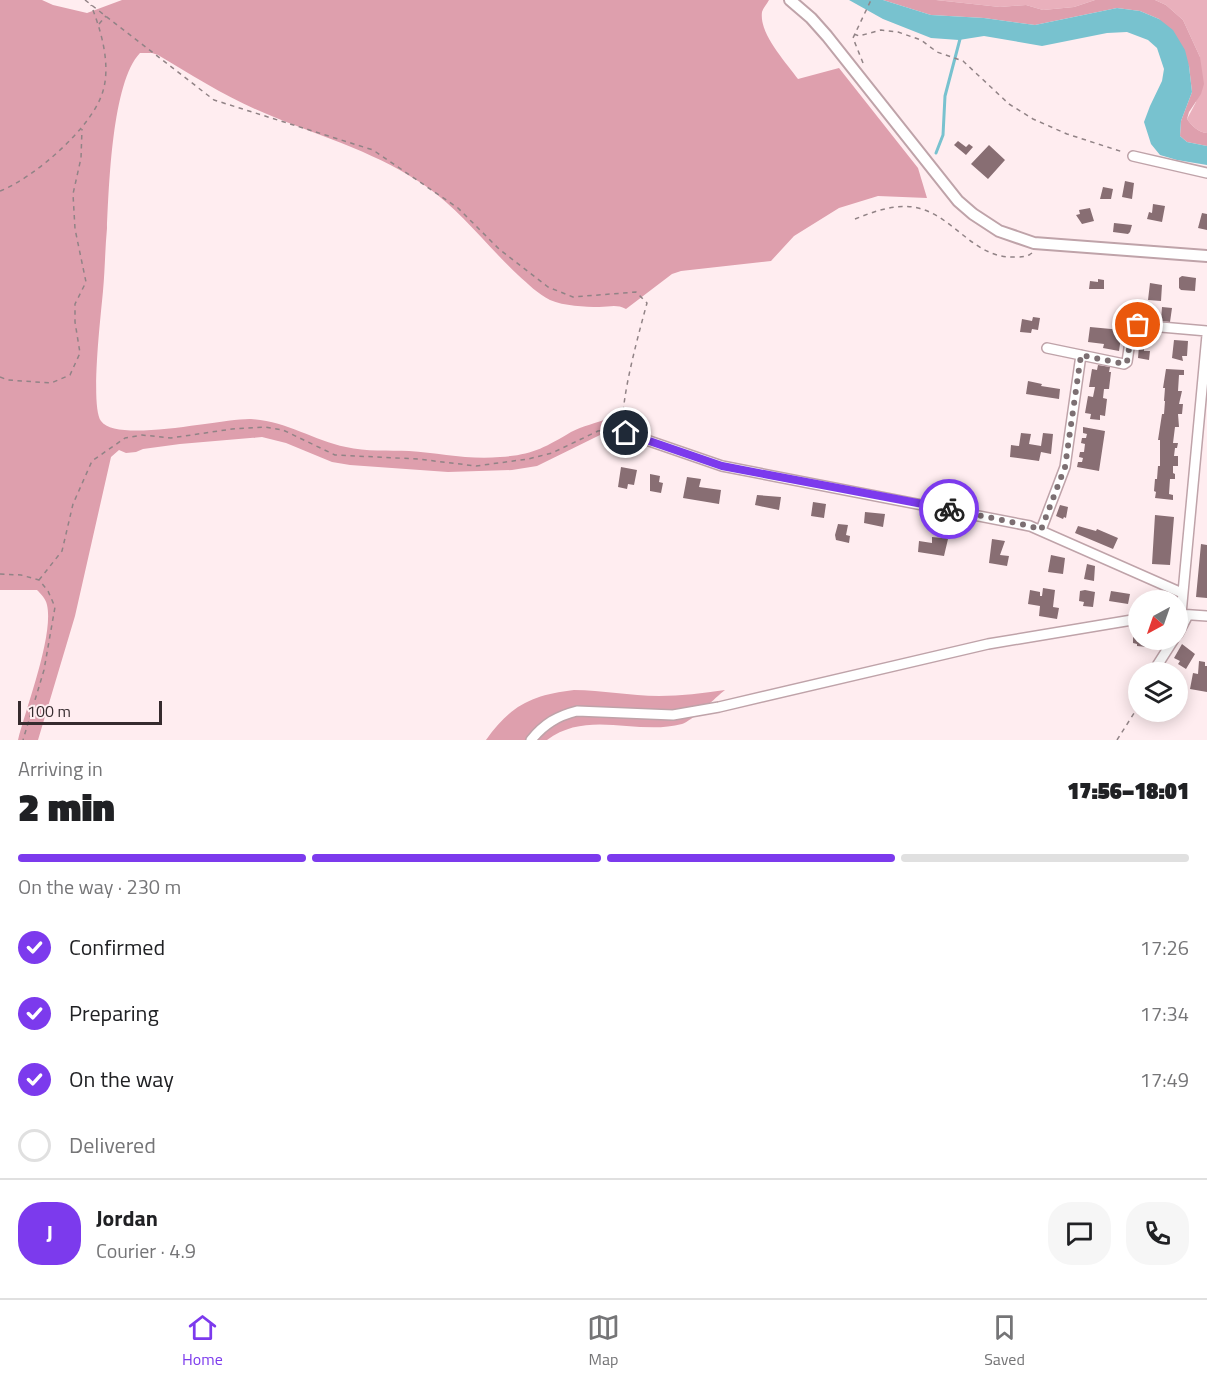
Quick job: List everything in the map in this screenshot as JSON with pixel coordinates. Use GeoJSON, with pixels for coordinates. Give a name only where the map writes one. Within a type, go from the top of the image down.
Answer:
{"type":"FeatureCollection","features":[{"type":"Feature","properties":{"kind":"street"},"geometry":{"type":"LineString","coordinates":[[790,0],[827,36],[958,201],[992,227],[1015,238],[1053,246],[1207,256]]}},
{"type":"Feature","properties":{"kind":"street"},"geometry":{"type":"LineString","coordinates":[[1133,156],[1207,172]]}},
{"type":"Feature","properties":{"kind":"street"},"geometry":{"type":"LineString","coordinates":[[1047,348],[1124,364],[1127,362],[1132,328],[1138,325],[1207,333],[1202,444],[1182,590]]}},
{"type":"Feature","properties":{"kind":"street"},"geometry":{"type":"LineString","coordinates":[[1041,530],[1065,467],[1081,355]]}},
{"type":"Feature","properties":{"kind":"street"},"geometry":{"type":"LineString","coordinates":[[626,433],[722,466],[1030,526],[1175,590]]}},
{"type":"Feature","properties":{"kind":"street"},"geometry":{"type":"LineString","coordinates":[[1188,614],[1207,616]]}},
{"type":"Feature","properties":{"kind":"street"},"geometry":{"type":"LineString","coordinates":[[531,740],[542,727],[561,715],[577,711],[673,716],[988,644],[1128,621]]}},
{"type":"Feature","properties":{"kind":"path"},"geometry":{"type":"LineString","coordinates":[[85,0],[214,100],[373,150],[458,208],[499,249],[548,287],[573,297],[636,292],[647,303],[622,417],[626,433]]}},
{"type":"Feature","properties":{"kind":"path"},"geometry":{"type":"LineString","coordinates":[[866,70],[853,38],[871,0]]}},
{"type":"Feature","properties":{"kind":"path"},"geometry":{"type":"LineString","coordinates":[[0,191],[14,186],[45,164],[82,129],[103,93],[105,66],[99,24],[91,4]]}},
{"type":"Feature","properties":{"kind":"path"},"geometry":{"type":"LineString","coordinates":[[99,24],[106,16]]}},
{"type":"Feature","properties":{"kind":"path"},"geometry":{"type":"LineString","coordinates":[[854,34],[867,35],[881,30],[898,32],[921,40],[937,52],[963,61],[1009,104],[1033,119],[1067,134],[1133,156]]}},
{"type":"Feature","properties":{"kind":"path"},"geometry":{"type":"LineString","coordinates":[[0,377],[8,380],[51,384],[70,375],[80,353],[75,322],[75,304],[86,282],[75,229],[73,194],[81,158],[82,129]]}},
{"type":"Feature","properties":{"kind":"path"},"geometry":{"type":"LineString","coordinates":[[855,219],[880,209],[916,207],[939,217],[977,247],[993,254],[1007,258],[1023,257],[1032,252],[1034,243]]}},
{"type":"Feature","properties":{"kind":"path"},"geometry":{"type":"LineString","coordinates":[[39,580],[62,551],[73,504],[92,461],[125,438],[142,435],[171,438],[264,427],[283,430],[335,455],[418,459],[476,466],[528,459],[552,453],[598,431],[615,428],[626,433]]}},
{"type":"Feature","properties":{"kind":"path"},"geometry":{"type":"LineString","coordinates":[[0,574],[21,575],[39,580],[48,591],[55,607],[44,670],[22,740]]}},
{"type":"Feature","properties":{"kind":"path"},"geometry":{"type":"LineString","coordinates":[[1117,740],[1128,722]]}},
{"type":"Feature","properties":{"kind":"shaded area"},"geometry":{"type":"Polygon","coordinates":[[[0,0],[42,0],[87,13],[122,0],[769,0],[762,12],[765,29],[774,47],[798,79],[839,68],[918,168],[927,198],[878,196],[839,208],[794,236],[771,261],[681,271],[672,274],[626,309],[616,306],[568,305],[550,300],[533,289],[451,206],[409,175],[352,148],[244,104],[158,55],[140,53],[123,87],[111,162],[96,379],[96,398],[101,421],[111,427],[148,430],[237,420],[264,420],[354,449],[488,458],[529,452],[575,430],[609,418],[600,435],[537,466],[512,470],[448,472],[350,465],[332,462],[286,443],[262,437],[180,444],[126,453],[119,450],[111,457],[75,616],[38,740],[18,740],[43,652],[48,618],[46,603],[37,590],[0,590],[0,0]]]}},
{"type":"Feature","properties":{"kind":"shaded area"},"geometry":{"type":"Polygon","coordinates":[[[883,0],[936,0],[1000,7],[1026,5],[1043,10],[1074,7],[1095,0],[1155,0],[1166,5],[1183,20],[1200,57],[1204,84],[1187,119],[1196,128],[1207,133],[1207,146],[1187,142],[1180,136],[1181,121],[1192,92],[1189,66],[1159,19],[1140,11],[1117,8],[1035,25],[984,18],[931,15],[883,0]]]}},
{"type":"Feature","properties":{"kind":"shaded area"},"geometry":{"type":"Polygon","coordinates":[[[936,0],[1095,0],[1074,7],[1043,10],[1026,5],[1000,7],[936,0]]]}},
{"type":"Feature","properties":{"kind":"shaded area"},"geometry":{"type":"Polygon","coordinates":[[[1155,0],[1207,0],[1207,133],[1195,128],[1187,119],[1196,102],[1200,57],[1183,20],[1166,5],[1155,0]]]}},
{"type":"Feature","properties":{"kind":"shaded area"},"geometry":{"type":"Polygon","coordinates":[[[574,690],[659,696],[725,690],[698,714],[682,724],[648,727],[596,724],[563,731],[547,740],[486,740],[504,718],[524,704],[546,695],[574,690]]]}},
{"type":"Feature","properties":{"kind":"water"},"geometry":{"type":"Polygon","coordinates":[[[849,0],[883,0],[931,15],[984,18],[1035,25],[1117,8],[1140,11],[1159,19],[1173,30],[1185,50],[1189,66],[1192,92],[1181,121],[1180,136],[1187,142],[1207,146],[1207,165],[1160,155],[1151,144],[1144,122],[1162,81],[1164,69],[1157,48],[1148,40],[1127,32],[1107,33],[1042,46],[984,36],[959,40],[931,38],[883,19],[849,0]]]}},
{"type":"Feature","properties":{"kind":"building"},"geometry":{"type":"Polygon","coordinates":[[[958,141],[966,147],[969,144],[973,147],[966,155],[954,145],[958,141]]]}},
{"type":"Feature","properties":{"kind":"building"},"geometry":{"type":"Polygon","coordinates":[[[989,145],[1005,160],[988,179],[971,164],[989,145]]]}},
{"type":"Feature","properties":{"kind":"building"},"geometry":{"type":"Polygon","coordinates":[[[1125,181],[1134,183],[1132,199],[1122,197],[1125,181]]]}},
{"type":"Feature","properties":{"kind":"building"},"geometry":{"type":"Polygon","coordinates":[[[1103,187],[1113,189],[1111,199],[1100,199],[1103,187]]]}},
{"type":"Feature","properties":{"kind":"building"},"geometry":{"type":"Polygon","coordinates":[[[1153,204],[1165,206],[1162,222],[1147,219],[1149,212],[1152,213],[1153,204]]]}},
{"type":"Feature","properties":{"kind":"building"},"geometry":{"type":"Polygon","coordinates":[[[1090,208],[1094,221],[1082,224],[1076,215],[1080,214],[1079,210],[1090,208]]]}},
{"type":"Feature","properties":{"kind":"building"},"geometry":{"type":"Polygon","coordinates":[[[1202,213],[1207,214],[1207,230],[1198,228],[1202,213]]]}},
{"type":"Feature","properties":{"kind":"building"},"geometry":{"type":"Polygon","coordinates":[[[1114,223],[1132,225],[1130,232],[1128,234],[1113,232],[1114,223]]]}},
{"type":"Feature","properties":{"kind":"building"},"geometry":{"type":"Polygon","coordinates":[[[1182,276],[1196,278],[1195,291],[1179,288],[1179,278],[1182,276]]]}},
{"type":"Feature","properties":{"kind":"building"},"geometry":{"type":"Polygon","coordinates":[[[1098,279],[1104,280],[1104,289],[1089,289],[1090,281],[1098,282],[1098,279]]]}},
{"type":"Feature","properties":{"kind":"building"},"geometry":{"type":"Polygon","coordinates":[[[1150,283],[1162,285],[1161,301],[1148,300],[1150,283]]]}},
{"type":"Feature","properties":{"kind":"building"},"geometry":{"type":"Polygon","coordinates":[[[1162,307],[1172,308],[1170,322],[1161,321],[1162,307]]]}},
{"type":"Feature","properties":{"kind":"building"},"geometry":{"type":"Polygon","coordinates":[[[1033,317],[1040,318],[1038,330],[1032,329],[1031,333],[1020,332],[1022,319],[1032,321],[1033,317]]]}},
{"type":"Feature","properties":{"kind":"building"},"geometry":{"type":"Polygon","coordinates":[[[1090,327],[1122,330],[1119,351],[1103,348],[1104,344],[1088,342],[1090,327]]]}},
{"type":"Feature","properties":{"kind":"building"},"geometry":{"type":"Polygon","coordinates":[[[1174,340],[1188,341],[1187,356],[1182,356],[1183,361],[1172,358],[1174,340]]]}},
{"type":"Feature","properties":{"kind":"building"},"geometry":{"type":"Polygon","coordinates":[[[1139,346],[1144,347],[1144,351],[1150,351],[1149,360],[1138,358],[1139,346]]]}},
{"type":"Feature","properties":{"kind":"building"},"geometry":{"type":"Polygon","coordinates":[[[1098,365],[1110,367],[1109,372],[1111,372],[1109,389],[1104,389],[1103,398],[1107,399],[1105,416],[1100,415],[1100,420],[1090,419],[1091,414],[1085,413],[1088,396],[1093,397],[1095,387],[1089,387],[1092,369],[1097,370],[1098,365]]]}},
{"type":"Feature","properties":{"kind":"building"},"geometry":{"type":"Polygon","coordinates":[[[1166,369],[1184,370],[1184,375],[1179,375],[1178,391],[1182,391],[1179,404],[1183,404],[1182,414],[1178,414],[1179,427],[1175,427],[1173,443],[1178,443],[1174,456],[1178,456],[1178,466],[1173,466],[1175,479],[1170,479],[1169,494],[1173,495],[1173,500],[1155,498],[1156,492],[1154,491],[1158,466],[1160,466],[1160,440],[1158,440],[1162,414],[1164,414],[1165,388],[1163,388],[1166,369]]]}},
{"type":"Feature","properties":{"kind":"building"},"geometry":{"type":"Polygon","coordinates":[[[1028,381],[1060,389],[1059,399],[1026,394],[1028,381]]]}},
{"type":"Feature","properties":{"kind":"building"},"geometry":{"type":"Polygon","coordinates":[[[1083,427],[1105,431],[1099,471],[1077,467],[1078,462],[1082,462],[1083,458],[1079,457],[1080,452],[1084,452],[1085,444],[1081,443],[1082,438],[1086,438],[1087,434],[1083,433],[1083,427]]]}},
{"type":"Feature","properties":{"kind":"building"},"geometry":{"type":"Polygon","coordinates":[[[1021,433],[1031,434],[1029,444],[1041,446],[1043,433],[1053,434],[1051,454],[1041,452],[1039,461],[1010,457],[1011,445],[1019,446],[1021,433]]]}},
{"type":"Feature","properties":{"kind":"building"},"geometry":{"type":"Polygon","coordinates":[[[621,467],[637,470],[634,485],[628,484],[627,489],[618,487],[621,467]]]}},
{"type":"Feature","properties":{"kind":"building"},"geometry":{"type":"Polygon","coordinates":[[[650,474],[660,476],[659,482],[663,483],[661,493],[650,491],[650,474]]]}},
{"type":"Feature","properties":{"kind":"building"},"geometry":{"type":"Polygon","coordinates":[[[687,477],[701,479],[699,487],[721,490],[719,504],[683,498],[687,477]]]}},
{"type":"Feature","properties":{"kind":"building"},"geometry":{"type":"Polygon","coordinates":[[[757,495],[781,497],[779,510],[755,505],[757,495]]]}},
{"type":"Feature","properties":{"kind":"building"},"geometry":{"type":"Polygon","coordinates":[[[813,502],[826,504],[824,518],[811,516],[813,502]]]}},
{"type":"Feature","properties":{"kind":"building"},"geometry":{"type":"Polygon","coordinates":[[[1060,505],[1068,507],[1066,518],[1063,519],[1056,516],[1060,505]]]}},
{"type":"Feature","properties":{"kind":"building"},"geometry":{"type":"Polygon","coordinates":[[[865,512],[885,514],[883,527],[864,523],[865,512]]]}},
{"type":"Feature","properties":{"kind":"building"},"geometry":{"type":"Polygon","coordinates":[[[1155,515],[1174,517],[1170,565],[1152,564],[1155,515]]]}},
{"type":"Feature","properties":{"kind":"building"},"geometry":{"type":"Polygon","coordinates":[[[838,524],[848,525],[846,535],[850,536],[849,543],[836,540],[838,524]]]}},
{"type":"Feature","properties":{"kind":"building"},"geometry":{"type":"Polygon","coordinates":[[[1078,526],[1096,531],[1097,529],[1118,538],[1113,549],[1075,533],[1078,526]]]}},
{"type":"Feature","properties":{"kind":"building"},"geometry":{"type":"Polygon","coordinates":[[[932,537],[948,539],[944,556],[918,552],[919,541],[932,543],[932,537]]]}},
{"type":"Feature","properties":{"kind":"building"},"geometry":{"type":"Polygon","coordinates":[[[992,539],[1005,541],[1000,555],[1009,556],[1007,566],[989,563],[992,539]]]}},
{"type":"Feature","properties":{"kind":"building"},"geometry":{"type":"Polygon","coordinates":[[[1201,544],[1207,545],[1207,598],[1196,597],[1201,544]]]}},
{"type":"Feature","properties":{"kind":"building"},"geometry":{"type":"Polygon","coordinates":[[[1051,555],[1065,558],[1063,574],[1048,572],[1051,555]]]}},
{"type":"Feature","properties":{"kind":"building"},"geometry":{"type":"Polygon","coordinates":[[[1087,564],[1095,566],[1094,581],[1084,579],[1087,564]]]}},
{"type":"Feature","properties":{"kind":"building"},"geometry":{"type":"Polygon","coordinates":[[[1043,588],[1055,590],[1053,607],[1059,608],[1057,619],[1039,616],[1040,606],[1028,604],[1030,590],[1040,592],[1042,596],[1043,588]]]}},
{"type":"Feature","properties":{"kind":"building"},"geometry":{"type":"Polygon","coordinates":[[[1080,591],[1095,592],[1093,607],[1083,606],[1084,602],[1079,601],[1080,591]]]}},
{"type":"Feature","properties":{"kind":"building"},"geometry":{"type":"Polygon","coordinates":[[[1111,591],[1128,594],[1128,604],[1109,601],[1111,591]]]}},
{"type":"Feature","properties":{"kind":"building"},"geometry":{"type":"Polygon","coordinates":[[[1188,649],[1195,654],[1188,666],[1188,662],[1179,662],[1174,658],[1179,650],[1188,649]]]}},
{"type":"Feature","properties":{"kind":"building"},"geometry":{"type":"Polygon","coordinates":[[[1199,661],[1205,662],[1207,666],[1207,692],[1190,689],[1193,673],[1198,674],[1199,661]]]}},
{"type":"Feature","properties":{"kind":"waterway"},"geometry":{"type":"LineString","coordinates":[[936,153],[943,135],[945,96],[960,39]]}},
{"type":"Feature","properties":{"kind":"way so far"},"geometry":{"type":"LineString","coordinates":[[949,509],[1041,530],[1065,467],[1081,355],[1124,364],[1127,362],[1132,328],[1138,325]]}},
{"type":"Feature","properties":{"kind":"route"},"geometry":{"type":"LineString","coordinates":[[626,433],[722,466],[949,509]]}}]}
